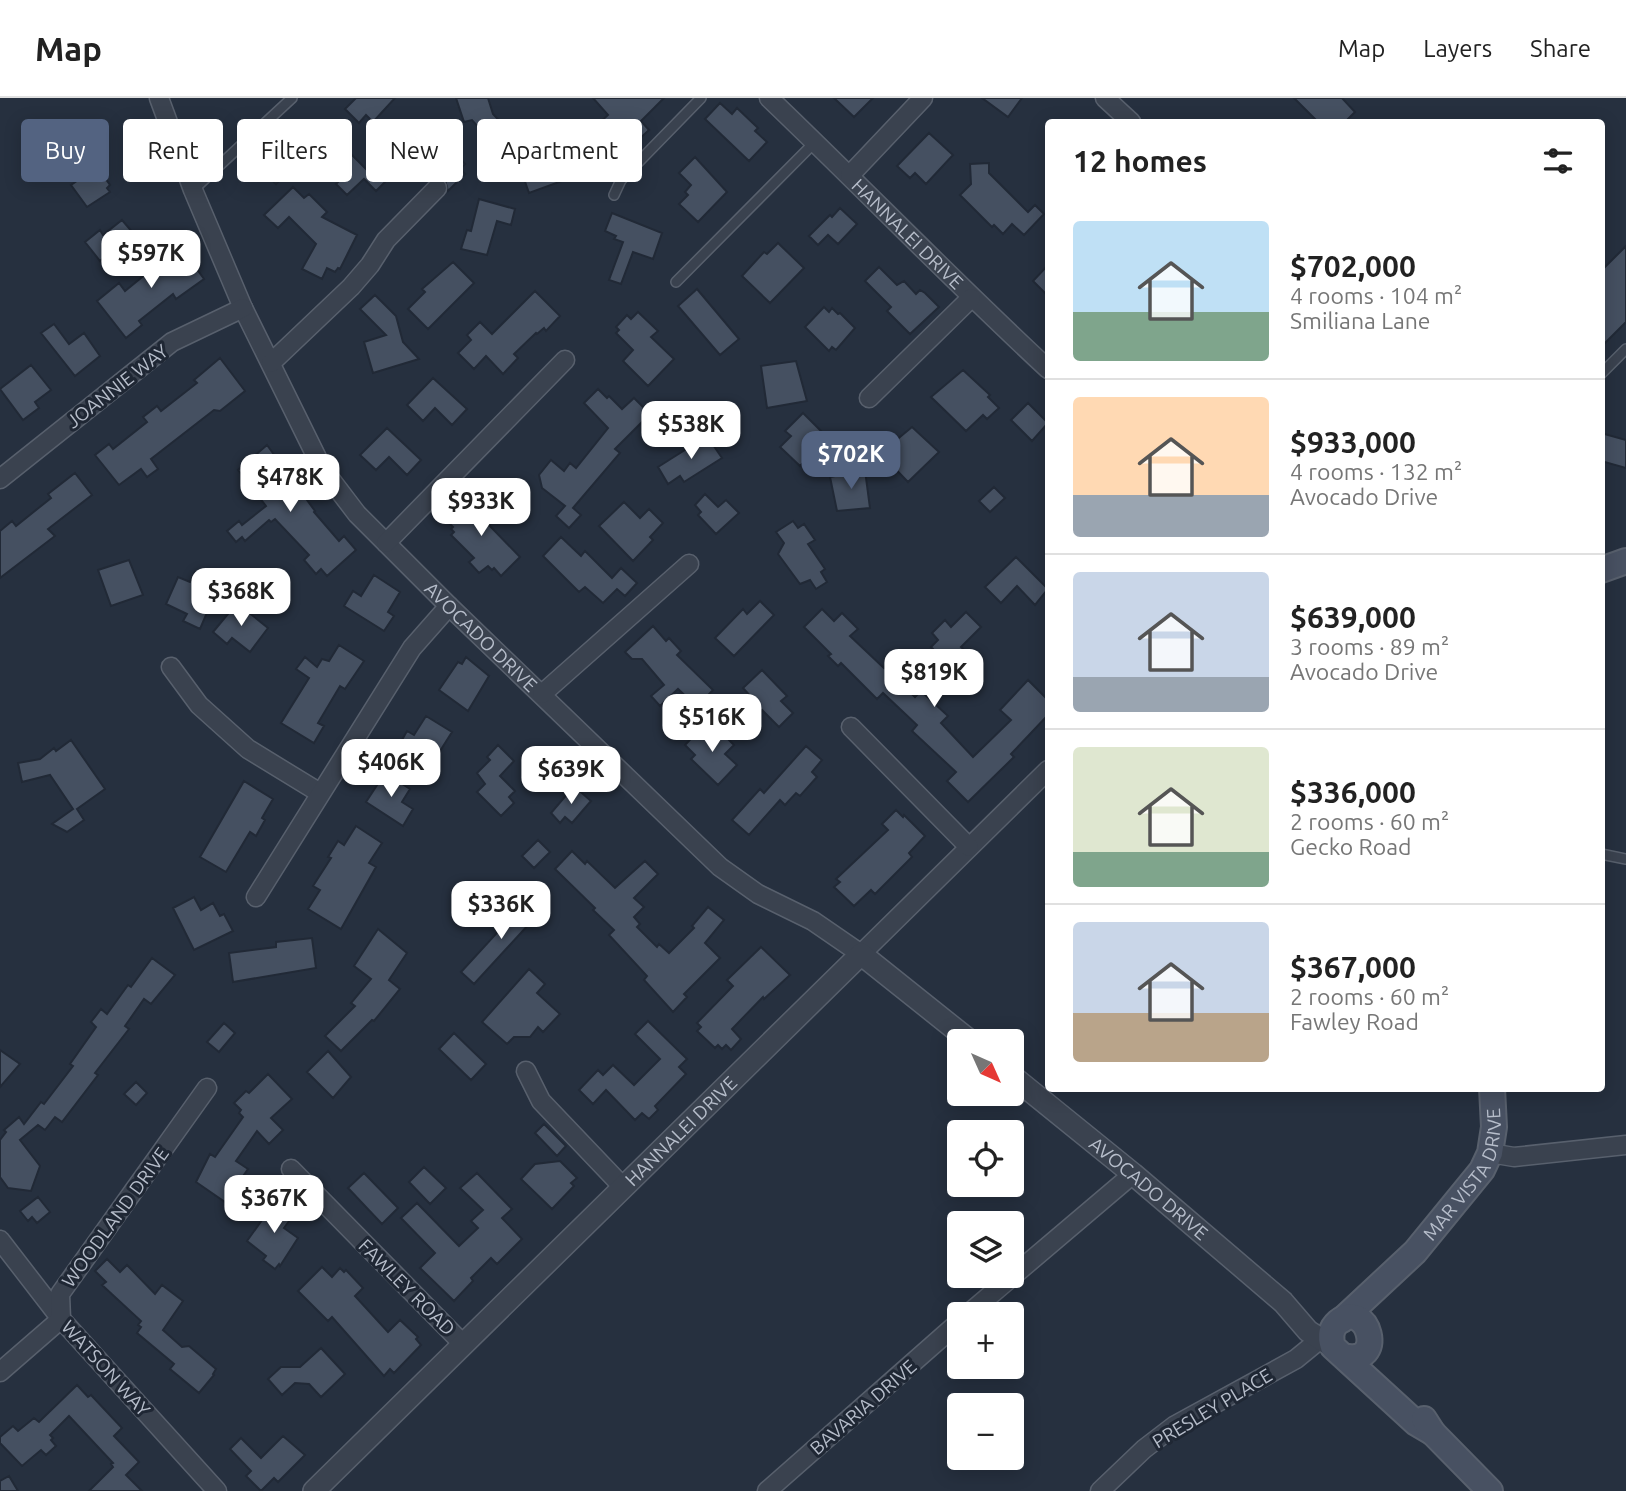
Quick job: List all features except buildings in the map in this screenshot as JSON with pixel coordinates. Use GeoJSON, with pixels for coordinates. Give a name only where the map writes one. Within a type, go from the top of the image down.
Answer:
{"type":"FeatureCollection","features":[{"type":"Feature","properties":{"kind":"main road"},"geometry":{"type":"LineString","coordinates":[[1605,569],[1626,561]]}},
{"type":"Feature","properties":{"kind":"main road","name":"MAR VISTA DRIVE"},"geometry":{"type":"LineString","coordinates":[[1335,1338],[1415,1252],[1482,1170],[1490,1153],[1494,1128],[1492,1092]]}},
{"type":"Feature","properties":{"kind":"main road","name":"MAR VISTA DRIVE"},"geometry":{"type":"LineString","coordinates":[[1370,1338],[1381,1307],[1415,1252]]}},
{"type":"Feature","properties":{"kind":"main road"},"geometry":{"type":"LineString","coordinates":[[1335,1338],[1355,1318],[1366,1325],[1384,1379],[1422,1416],[1433,1433],[1490,1491]]}},
{"type":"Feature","properties":{"kind":"main road"},"geometry":{"type":"LineString","coordinates":[[1335,1338],[1355,1357],[1366,1350],[1370,1338]]}},
{"type":"Feature","properties":{"kind":"main road"},"geometry":{"type":"LineString","coordinates":[[1335,1338],[1416,1423],[1433,1433]]}},
{"type":"Feature","properties":{"kind":"street","name":"AVOCADO DRIVE"},"geometry":{"type":"LineString","coordinates":[[159,98],[193,190],[243,308],[322,468],[357,514],[720,867],[758,894],[813,921],[861,954],[955,1029]]}},
{"type":"Feature","properties":{"kind":"street","name":"HANNALEI DRIVE"},"geometry":{"type":"LineString","coordinates":[[769,98],[850,175],[971,298],[1045,366]]}},
{"type":"Feature","properties":{"kind":"street"},"geometry":{"type":"LineString","coordinates":[[850,175],[923,98]]}},
{"type":"Feature","properties":{"kind":"street"},"geometry":{"type":"LineString","coordinates":[[1105,98],[1128,119]]}},
{"type":"Feature","properties":{"kind":"street"},"geometry":{"type":"LineString","coordinates":[[271,363],[351,287],[386,240],[437,188]]}},
{"type":"Feature","properties":{"kind":"street"},"geometry":{"type":"LineString","coordinates":[[869,398],[971,298]]}},
{"type":"Feature","properties":{"kind":"street","name":"JOANNIE WAY"},"geometry":{"type":"LineString","coordinates":[[0,479],[172,342],[243,308]]}},
{"type":"Feature","properties":{"kind":"street"},"geometry":{"type":"LineString","coordinates":[[386,543],[565,360]]}},
{"type":"Feature","properties":{"kind":"street"},"geometry":{"type":"LineString","coordinates":[[542,694],[689,564]]}},
{"type":"Feature","properties":{"kind":"street"},"geometry":{"type":"LineString","coordinates":[[256,897],[412,648],[449,606]]}},
{"type":"Feature","properties":{"kind":"street"},"geometry":{"type":"LineString","coordinates":[[172,667],[199,705],[248,748],[320,793]]}},
{"type":"Feature","properties":{"kind":"street"},"geometry":{"type":"LineString","coordinates":[[851,727],[968,848]]}},
{"type":"Feature","properties":{"kind":"street","name":"HANNALEI DRIVE"},"geometry":{"type":"LineString","coordinates":[[326,1487],[623,1187],[1045,773]]}},
{"type":"Feature","properties":{"kind":"street"},"geometry":{"type":"LineString","coordinates":[[526,1071],[541,1101],[623,1187]]}},
{"type":"Feature","properties":{"kind":"street","name":"AVOCADO DRIVE"},"geometry":{"type":"LineString","coordinates":[[1024,1086],[1133,1174],[1283,1302],[1325,1324],[1335,1338]]}},
{"type":"Feature","properties":{"kind":"street","name":"WOODLAND DRIVE"},"geometry":{"type":"LineString","coordinates":[[61,1319],[60,1294],[207,1088]]}},
{"type":"Feature","properties":{"kind":"street"},"geometry":{"type":"LineString","coordinates":[[1490,1153],[1514,1157],[1626,1145]]}},
{"type":"Feature","properties":{"kind":"street","name":"FAWLEY ROAD"},"geometry":{"type":"LineString","coordinates":[[291,1169],[464,1345]]}},
{"type":"Feature","properties":{"kind":"street"},"geometry":{"type":"LineString","coordinates":[[982,1302],[1133,1174]]}},
{"type":"Feature","properties":{"kind":"street","name":"WATSON WAY"},"geometry":{"type":"LineString","coordinates":[[0,1240],[61,1319],[218,1491]]}},
{"type":"Feature","properties":{"kind":"street"},"geometry":{"type":"LineString","coordinates":[[0,1372],[61,1319]]}},
{"type":"Feature","properties":{"kind":"street","name":"BAVARIA DRIVE"},"geometry":{"type":"LineString","coordinates":[[767,1491],[947,1333]]}},
{"type":"Feature","properties":{"kind":"street","name":"PRESLEY PLACE"},"geometry":{"type":"LineString","coordinates":[[1100,1491],[1144,1449],[1174,1426],[1335,1338]]}},
{"type":"Feature","properties":{"kind":"lane"},"geometry":{"type":"LineString","coordinates":[[193,190],[292,98]]}},
{"type":"Feature","properties":{"kind":"lane"},"geometry":{"type":"LineString","coordinates":[[614,195],[621,180],[701,98]]}},
{"type":"Feature","properties":{"kind":"lane"},"geometry":{"type":"LineString","coordinates":[[676,282],[815,142]]}},
{"type":"Feature","properties":{"kind":"lane"},"geometry":{"type":"LineString","coordinates":[[1605,370],[1626,349]]}},
{"type":"Feature","properties":{"kind":"lane"},"geometry":{"type":"LineString","coordinates":[[1605,855],[1626,859]]}}]}
